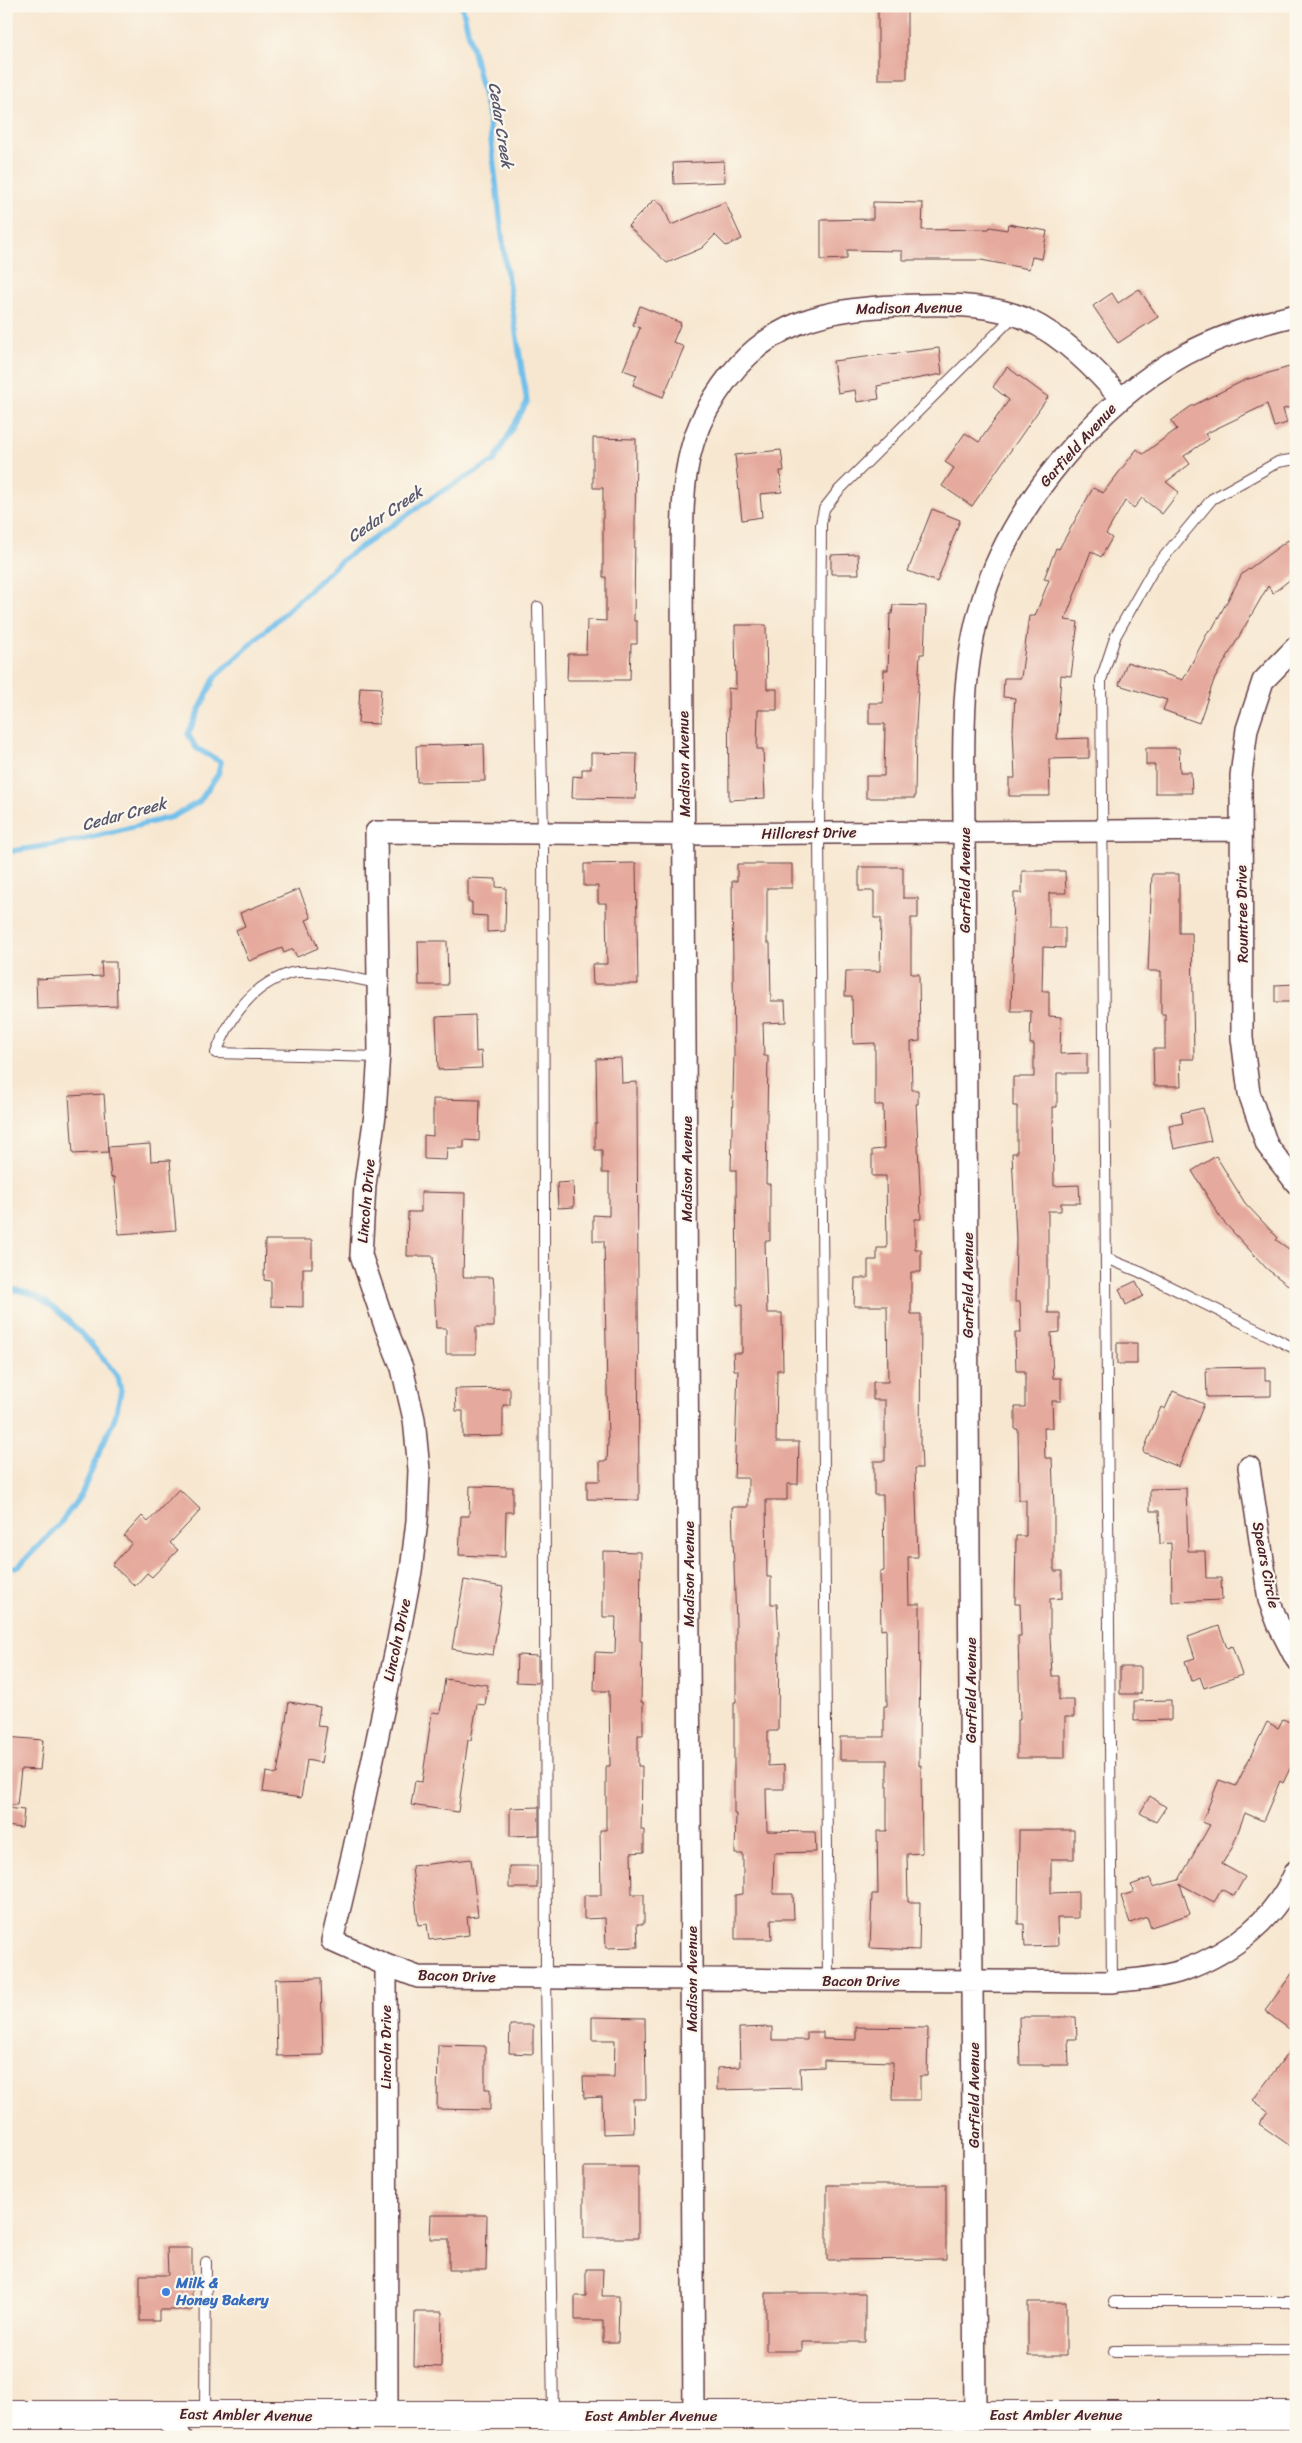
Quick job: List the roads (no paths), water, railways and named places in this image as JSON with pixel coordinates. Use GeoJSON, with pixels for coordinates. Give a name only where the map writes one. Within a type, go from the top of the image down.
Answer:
{"type":"FeatureCollection","features":[{"type":"Feature","properties":{"kind":"main road","name":"East Ambler Avenue"},"geometry":{"type":"LineString","coordinates":[[6,2415],[64,2415],[162,2426],[205,2414],[387,2416],[974,2415],[1100,2426],[1296,2414]]}},
{"type":"Feature","properties":{"kind":"street","name":"Madison Avenue"},"geometry":{"type":"LineString","coordinates":[[694,2416],[684,497],[689,453],[706,411],[731,373],[763,343],[795,324],[837,310],[878,306],[946,304],[985,308],[1028,320],[1073,350],[1101,375],[1120,398]]}},
{"type":"Feature","properties":{"kind":"street","name":"Garfield Avenue"},"geometry":{"type":"LineString","coordinates":[[974,2415],[973,1981],[964,831],[964,755],[970,661],[982,602],[1009,536],[1046,476],[1120,398],[1186,354],[1255,325],[1296,315]]}},
{"type":"Feature","properties":{"kind":"street","name":"Rountree Drive"},"geometry":{"type":"LineString","coordinates":[[1296,647],[1263,681],[1247,729],[1241,776],[1242,1038],[1249,1093],[1267,1145],[1296,1183]]}},
{"type":"Feature","properties":{"kind":"street","name":"Hillcrest Drive"},"geometry":{"type":"LineString","coordinates":[[376,832],[685,834],[1241,830]]}},
{"type":"Feature","properties":{"kind":"street","name":"Lincoln Drive"},"geometry":{"type":"LineString","coordinates":[[376,832],[379,1057],[375,1116],[362,1209],[362,1256],[402,1368],[414,1419],[419,1470],[418,1520],[398,1640],[332,1941],[386,1965],[387,2416]]}},
{"type":"Feature","properties":{"kind":"street","name":"Spears Circle"},"geometry":{"type":"LineString","coordinates":[[1249,1467],[1269,1600],[1279,1626],[1296,1659]]}},
{"type":"Feature","properties":{"kind":"street","name":"Bacon Drive"},"geometry":{"type":"LineString","coordinates":[[386,1965],[418,1977],[1112,1982],[1183,1971],[1226,1951],[1267,1918],[1296,1871]]}},
{"type":"Feature","properties":{"kind":"street"},"geometry":{"type":"LineString","coordinates":[[162,2426],[181,2437]]}},
{"type":"Feature","properties":{"kind":"lane"},"geometry":{"type":"LineString","coordinates":[[828,1980],[820,833],[820,524],[824,509],[839,490],[1014,316]]}},
{"type":"Feature","properties":{"kind":"lane"},"geometry":{"type":"LineString","coordinates":[[1112,1982],[1102,680],[1116,635],[1153,570],[1212,499],[1278,462],[1296,459]]}},
{"type":"Feature","properties":{"kind":"lane"},"geometry":{"type":"LineString","coordinates":[[538,607],[543,833],[546,1978],[553,2416]]}},
{"type":"Feature","properties":{"kind":"lane"},"geometry":{"type":"LineString","coordinates":[[378,983],[326,974],[292,973],[256,990],[226,1027],[216,1054],[379,1057]]}},
{"type":"Feature","properties":{"kind":"lane"},"geometry":{"type":"LineString","coordinates":[[1106,1258],[1140,1272],[1296,1349]]}},
{"type":"Feature","properties":{"kind":"lane"},"geometry":{"type":"LineString","coordinates":[[205,2414],[206,2262]]}},
{"type":"Feature","properties":{"kind":"lane"},"geometry":{"type":"LineString","coordinates":[[1114,2302],[1296,2302]]}},
{"type":"Feature","properties":{"kind":"lane"},"geometry":{"type":"LineString","coordinates":[[1114,2351],[1296,2350]]}},
{"type":"Feature","properties":{"kind":"waterway","name":"Cedar Creek"},"geometry":{"type":"LineString","coordinates":[[6,852],[76,841],[172,817],[199,802],[218,774],[221,762],[196,748],[188,734],[215,677],[342,560],[436,495],[494,461],[527,402],[505,261],[488,113],[462,6]]}},
{"type":"Feature","properties":{"kind":"waterway"},"geometry":{"type":"LineString","coordinates":[[6,1290],[21,1291],[37,1297],[68,1321],[118,1377],[121,1391],[115,1417],[81,1495],[59,1525],[18,1567],[6,1567]]}},
{"type":"Feature","properties":{"kind":"place","name":"Milk & Honey Bakery"},"geometry":{"type":"Point","coordinates":[166,2292]}}]}
